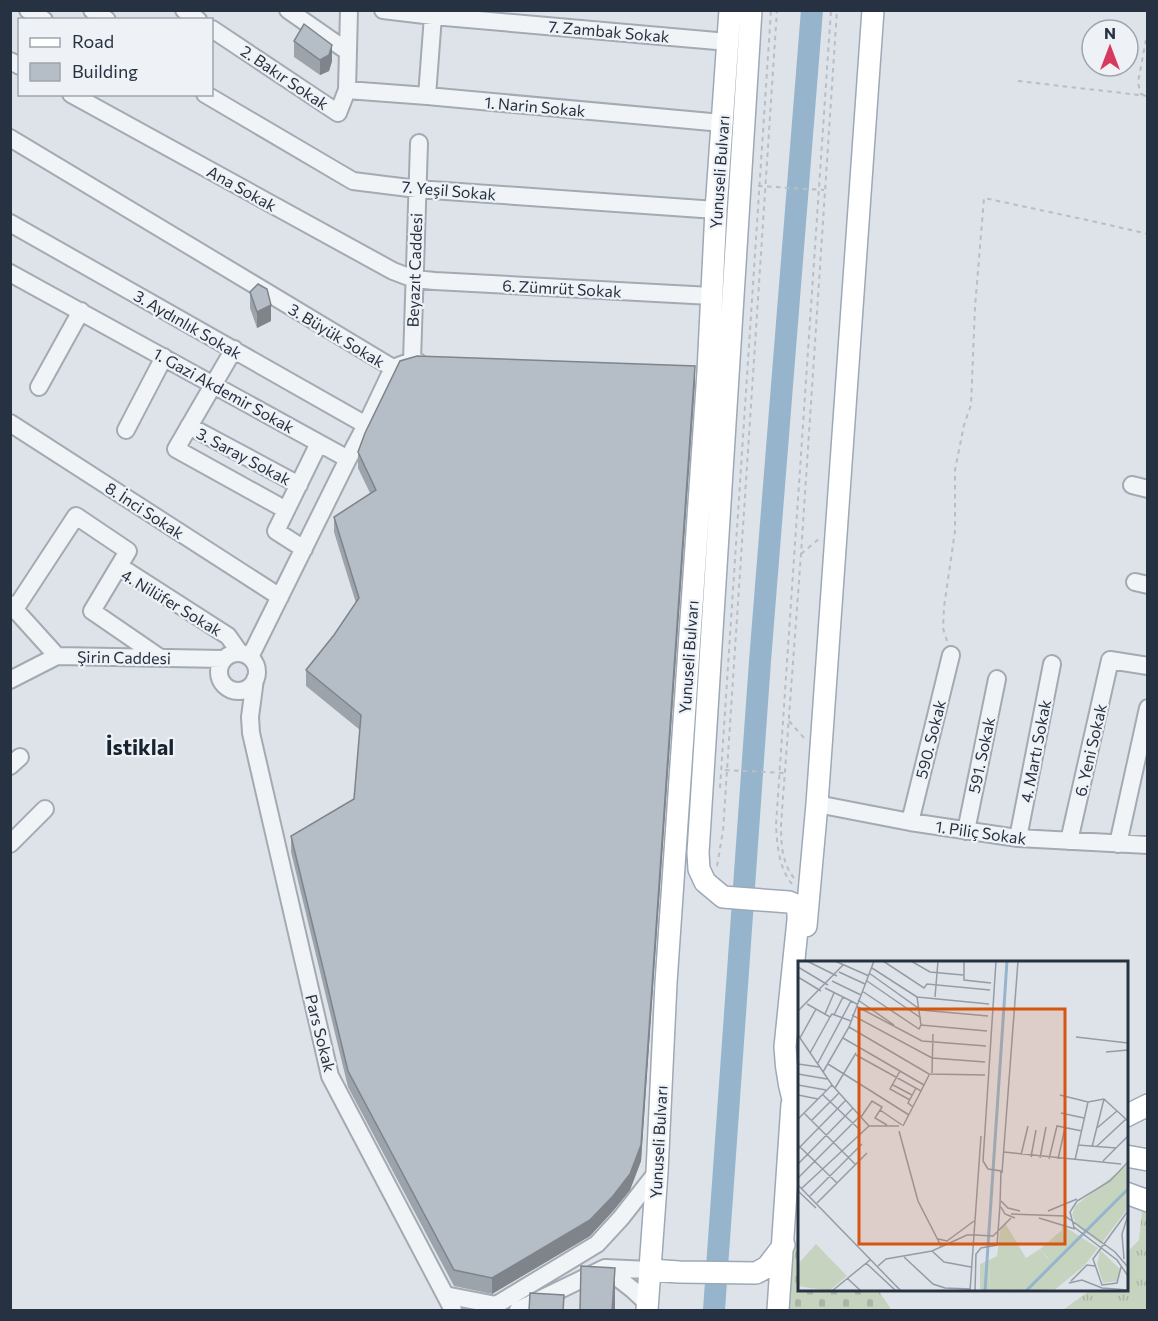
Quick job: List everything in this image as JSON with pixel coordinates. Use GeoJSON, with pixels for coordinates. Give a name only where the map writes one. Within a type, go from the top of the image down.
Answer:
{"type":"FeatureCollection","features":[{"type":"Feature","properties":{"kind":"main road","name":"Yunuseli Bulvarı"},"geometry":{"type":"LineString","coordinates":[[647,1307],[657,1172],[702,372],[711,296],[730,10]]}},
{"type":"Feature","properties":{"kind":"main road","name":"Yunuseli Bulvarı"},"geometry":{"type":"LineString","coordinates":[[698,853],[751,10]]}},
{"type":"Feature","properties":{"kind":"main road"},"geometry":{"type":"LineString","coordinates":[[803,961],[817,804],[873,10]]}},
{"type":"Feature","properties":{"kind":"main road"},"geometry":{"type":"LineString","coordinates":[[698,853],[699,869],[705,882],[718,893],[795,903],[798,909],[785,1047],[785,1067],[796,1099]]}},
{"type":"Feature","properties":{"kind":"main road"},"geometry":{"type":"LineString","coordinates":[[669,939],[679,902],[698,853]]}},
{"type":"Feature","properties":{"kind":"main road"},"geometry":{"type":"LineString","coordinates":[[778,1311],[796,1099],[795,1046],[798,1020]]}},
{"type":"Feature","properties":{"kind":"main road"},"geometry":{"type":"LineString","coordinates":[[1128,1115],[1148,1105]]}},
{"type":"Feature","properties":{"kind":"main road"},"geometry":{"type":"LineString","coordinates":[[1128,1156],[1148,1160]]}},
{"type":"Feature","properties":{"kind":"main road"},"geometry":{"type":"LineString","coordinates":[[1128,1194],[1148,1201]]}},
{"type":"Feature","properties":{"kind":"main road"},"geometry":{"type":"LineString","coordinates":[[650,1270],[756,1273],[767,1267],[782,1249],[798,1213]]}},
{"type":"Feature","properties":{"kind":"street"},"geometry":{"type":"LineString","coordinates":[[28,10],[41,18]]}},
{"type":"Feature","properties":{"kind":"street"},"geometry":{"type":"LineString","coordinates":[[288,10],[347,51]]}},
{"type":"Feature","properties":{"kind":"street"},"geometry":{"type":"LineString","coordinates":[[347,90],[349,10]]}},
{"type":"Feature","properties":{"kind":"street","name":"7. Zambak Sokak"},"geometry":{"type":"LineString","coordinates":[[382,10],[728,42]]}},
{"type":"Feature","properties":{"kind":"street"},"geometry":{"type":"LineString","coordinates":[[427,96],[433,16]]}},
{"type":"Feature","properties":{"kind":"street","name":"2. Bakır Sokak"},"geometry":{"type":"LineString","coordinates":[[213,29],[338,113],[347,90]]}},
{"type":"Feature","properties":{"kind":"street","name":"1. Narin Sokak"},"geometry":{"type":"LineString","coordinates":[[347,90],[722,123]]}},
{"type":"Feature","properties":{"kind":"street","name":"Ana Sokak"},"geometry":{"type":"LineString","coordinates":[[75,96],[393,271],[414,279]]}},
{"type":"Feature","properties":{"kind":"street","name":"7. Yeşil Sokak"},"geometry":{"type":"LineString","coordinates":[[208,96],[353,181],[417,189],[716,210]]}},
{"type":"Feature","properties":{"kind":"street","name":"3. Büyük Sokak"},"geometry":{"type":"LineString","coordinates":[[10,138],[393,368],[411,361],[435,362]]}},
{"type":"Feature","properties":{"kind":"street","name":"Beyazıt Caddesi"},"geometry":{"type":"LineString","coordinates":[[411,361],[419,143]]}},
{"type":"Feature","properties":{"kind":"street","name":"3. Aydınlık Sokak"},"geometry":{"type":"LineString","coordinates":[[10,223],[366,425]]}},
{"type":"Feature","properties":{"kind":"street","name":"1. Gazi Akdemir Sokak"},"geometry":{"type":"LineString","coordinates":[[10,273],[348,459]]}},
{"type":"Feature","properties":{"kind":"street","name":"6. Zümrüt Sokak"},"geometry":{"type":"LineString","coordinates":[[414,279],[711,296]]}},
{"type":"Feature","properties":{"kind":"street"},"geometry":{"type":"LineString","coordinates":[[39,387],[81,311]]}},
{"type":"Feature","properties":{"kind":"street"},"geometry":{"type":"LineString","coordinates":[[234,349],[176,449],[286,510]]}},
{"type":"Feature","properties":{"kind":"street"},"geometry":{"type":"LineString","coordinates":[[126,430],[164,357]]}},
{"type":"Feature","properties":{"kind":"street"},"geometry":{"type":"LineString","coordinates":[[251,733],[237,701],[221,681],[219,669],[238,656],[280,597],[393,368]]}},
{"type":"Feature","properties":{"kind":"street","name":"8. İnci Sokak"},"geometry":{"type":"LineString","coordinates":[[10,423],[280,597]]}},
{"type":"Feature","properties":{"kind":"street","name":"3. Saray Sokak"},"geometry":{"type":"LineString","coordinates":[[189,426],[298,485]]}},
{"type":"Feature","properties":{"kind":"street"},"geometry":{"type":"LineString","coordinates":[[304,549],[276,531],[319,443]]}},
{"type":"Feature","properties":{"kind":"street"},"geometry":{"type":"LineString","coordinates":[[13,607],[76,516],[128,551],[119,567]]}},
{"type":"Feature","properties":{"kind":"street","name":"4. Nilüfer Sokak"},"geometry":{"type":"LineString","coordinates":[[159,657],[92,611],[119,567],[228,636],[238,656]]}},
{"type":"Feature","properties":{"kind":"street","name":"Şirin Caddesi"},"geometry":{"type":"LineString","coordinates":[[13,607],[57,656],[238,656]]}},
{"type":"Feature","properties":{"kind":"street","name":"590. Sokak"},"geometry":{"type":"LineString","coordinates":[[910,822],[951,655]]}},
{"type":"Feature","properties":{"kind":"street"},"geometry":{"type":"LineString","coordinates":[[10,680],[57,656]]}},
{"type":"Feature","properties":{"kind":"street"},"geometry":{"type":"LineString","coordinates":[[238,656],[256,667],[249,717],[251,733]]}},
{"type":"Feature","properties":{"kind":"street","name":"6. Yeni Sokak"},"geometry":{"type":"LineString","coordinates":[[1069,841],[1110,660],[1148,666]]}},
{"type":"Feature","properties":{"kind":"street","name":"4. Martı Sokak"},"geometry":{"type":"LineString","coordinates":[[1018,838],[1052,664]]}},
{"type":"Feature","properties":{"kind":"street"},"geometry":{"type":"LineString","coordinates":[[225,686],[242,690],[252,684],[255,679]]}},
{"type":"Feature","properties":{"kind":"street","name":"591. Sokak"},"geometry":{"type":"LineString","coordinates":[[966,831],[997,679]]}},
{"type":"Feature","properties":{"kind":"street"},"geometry":{"type":"LineString","coordinates":[[1118,844],[1148,708]]}},
{"type":"Feature","properties":{"kind":"street","name":"Pars Sokak"},"geometry":{"type":"LineString","coordinates":[[251,733],[330,1076],[453,1311]]}},
{"type":"Feature","properties":{"kind":"street","name":"1. Piliç Sokak"},"geometry":{"type":"LineString","coordinates":[[817,804],[910,822],[1018,838],[1148,845]]}},
{"type":"Feature","properties":{"kind":"street"},"geometry":{"type":"LineString","coordinates":[[10,844],[45,809]]}},
{"type":"Feature","properties":{"kind":"street"},"geometry":{"type":"LineString","coordinates":[[445,1295],[496,1305],[597,1244],[657,1172]]}},
{"type":"Feature","properties":{"kind":"street"},"geometry":{"type":"LineString","coordinates":[[605,1268],[632,1289],[647,1307]]}},
{"type":"Feature","properties":{"kind":"street"},"geometry":{"type":"LineString","coordinates":[[518,1311],[605,1268],[650,1270]]}},
{"type":"Feature","properties":{"kind":"path"},"geometry":{"type":"LineString","coordinates":[[721,769],[771,10]]}},
{"type":"Feature","properties":{"kind":"path"},"geometry":{"type":"LineString","coordinates":[[718,893],[777,10]]}},
{"type":"Feature","properties":{"kind":"path"},"geometry":{"type":"LineString","coordinates":[[782,901],[792,884],[786,877],[777,846],[776,825],[831,10]]}},
{"type":"Feature","properties":{"kind":"path"},"geometry":{"type":"LineString","coordinates":[[782,901],[795,879],[783,858],[785,773],[837,10]]}},
{"type":"Feature","properties":{"kind":"path"},"geometry":{"type":"LineString","coordinates":[[1148,29],[1138,83],[1142,94],[1148,96]]}},
{"type":"Feature","properties":{"kind":"path"},"geometry":{"type":"LineString","coordinates":[[1018,81],[1148,96]]}},
{"type":"Feature","properties":{"kind":"path"},"geometry":{"type":"LineString","coordinates":[[758,186],[825,190]]}},
{"type":"Feature","properties":{"kind":"path"},"geometry":{"type":"LineString","coordinates":[[951,655],[943,628],[944,607],[954,531],[956,470],[964,425],[971,405],[975,307],[984,198],[1148,234]]}},
{"type":"Feature","properties":{"kind":"path"},"geometry":{"type":"LineString","coordinates":[[732,770],[785,773]]}},
{"type":"Feature","properties":{"kind":"green space"},"geometry":{"type":"Polygon","coordinates":[[[1142,1211],[1147,1214],[1147,1310],[1063,1310],[1089,1291],[1128,1291],[1128,1251],[1139,1240],[1142,1211]]]}},
{"type":"Feature","properties":{"kind":"green space"},"geometry":{"type":"Polygon","coordinates":[[[798,1231],[798,1291],[879,1291],[891,1310],[788,1310],[798,1231]]]}},
{"type":"Feature","properties":{"kind":"building"},"geometry":{"type":"Polygon","coordinates":[[[304,24],[332,45],[329,55],[320,60],[294,41],[304,24]]]}},
{"type":"Feature","properties":{"kind":"building"},"geometry":{"type":"Polygon","coordinates":[[[258,284],[267,289],[271,305],[257,312],[250,292],[258,284]]]}},
{"type":"Feature","properties":{"kind":"building"},"geometry":{"type":"Polygon","coordinates":[[[417,356],[695,366],[641,1145],[630,1174],[590,1220],[492,1278],[454,1270],[348,1071],[291,836],[354,799],[361,715],[306,670],[334,635],[359,598],[334,517],[376,490],[358,452],[400,361],[417,356]]]}},
{"type":"Feature","properties":{"kind":"building"},"geometry":{"type":"Polygon","coordinates":[[[581,1266],[615,1268],[612,1311],[580,1311],[581,1266]]]}},
{"type":"Feature","properties":{"kind":"building"},"geometry":{"type":"Polygon","coordinates":[[[530,1293],[564,1295],[563,1311],[529,1311],[530,1293]]]}},
{"type":"Feature","properties":{"kind":"waterway"},"geometry":{"type":"LineString","coordinates":[[714,1310],[760,661],[812,10]]}},
{"type":"Feature","properties":{"kind":"district","name":"İstiklal"},"geometry":{"type":"Point","coordinates":[140,746]}}]}
